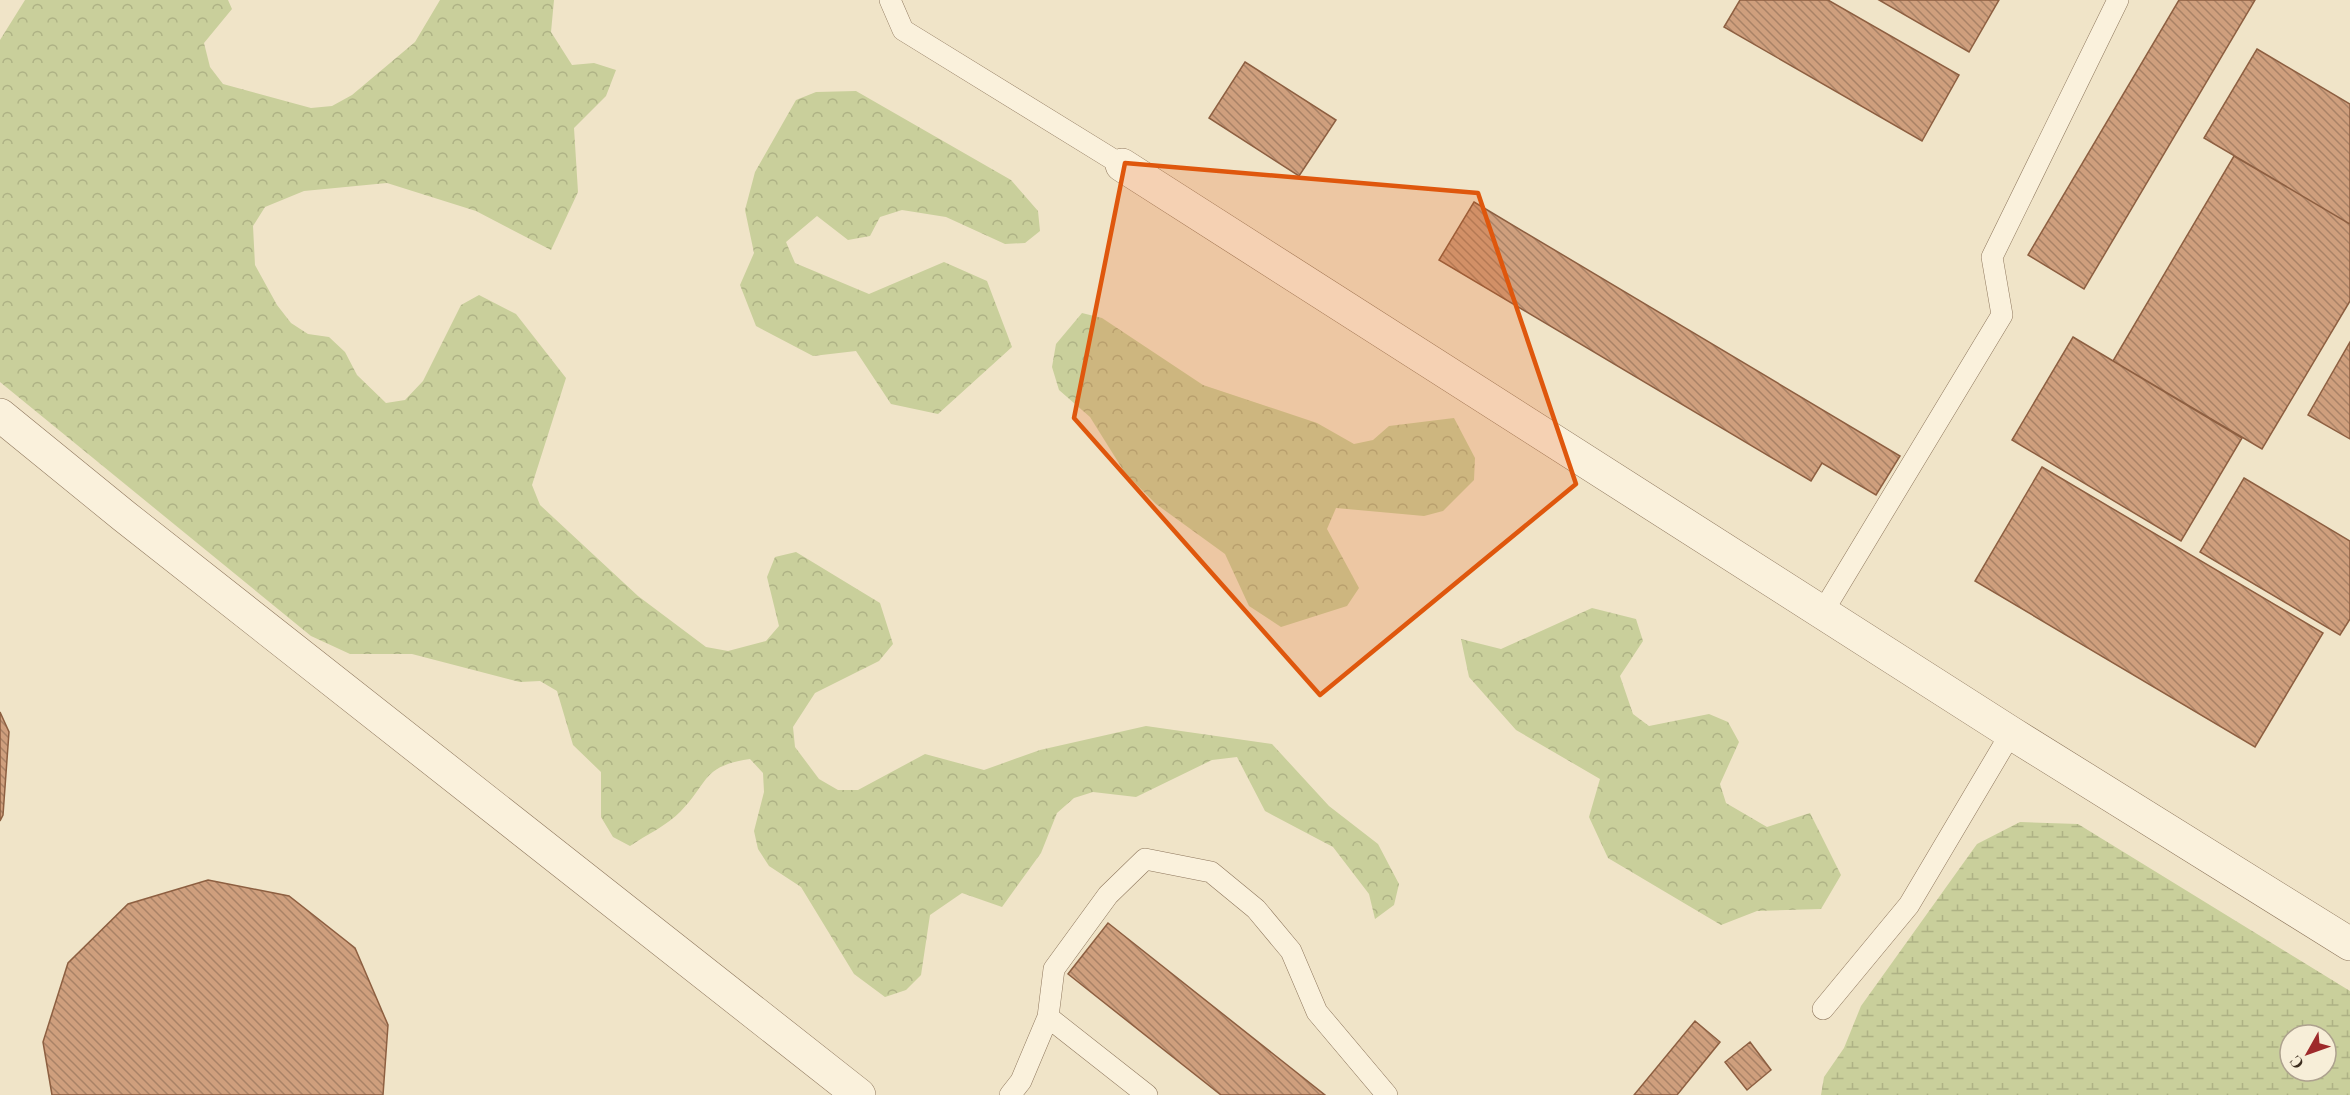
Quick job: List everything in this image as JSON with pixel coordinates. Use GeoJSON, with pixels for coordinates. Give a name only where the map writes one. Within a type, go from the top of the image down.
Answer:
{"type":"FeatureCollection","features":[{"type":"Feature","properties":{"kind":"street"},"geometry":{"type":"LineString","coordinates":[[1122,165],[2011,733],[2350,944]]}},
{"type":"Feature","properties":{"kind":"street"},"geometry":{"type":"LineString","coordinates":[[0,415],[124,516],[859,1095]]}},
{"type":"Feature","properties":{"kind":"lane"},"geometry":{"type":"LineString","coordinates":[[890,0],[903,30],[1122,165]]}},
{"type":"Feature","properties":{"kind":"lane"},"geometry":{"type":"LineString","coordinates":[[1822,612],[2002,315],[1992,257],[2118,0]]}},
{"type":"Feature","properties":{"kind":"lane"},"geometry":{"type":"LineString","coordinates":[[1823,1008],[1909,905],[2011,733]]}},
{"type":"Feature","properties":{"kind":"lane"},"geometry":{"type":"LineString","coordinates":[[1010,1095],[1021,1081],[1048,1017],[1054,969],[1108,895],[1145,859],[1211,872],[1256,909],[1291,951],[1317,1012],[1387,1095]]}},
{"type":"Feature","properties":{"kind":"lane"},"geometry":{"type":"LineString","coordinates":[[1048,1017],[1147,1095]]}},
{"type":"Feature","properties":{"kind":"highlighted area"},"geometry":{"type":"Polygon","coordinates":[[[1125,163],[1478,193],[1576,484],[1320,695],[1074,418],[1125,163]]]}},
{"type":"Feature","properties":{"kind":"green space"},"geometry":{"type":"Polygon","coordinates":[[[25,0],[228,0],[232,9],[204,43],[210,67],[223,84],[311,108],[332,106],[352,95],[415,42],[440,0],[554,0],[551,32],[572,65],[594,63],[616,70],[606,96],[574,128],[578,192],[551,250],[476,211],[387,183],[304,191],[265,207],[253,226],[255,265],[277,305],[291,323],[308,334],[329,337],[345,352],[357,375],[386,403],[405,400],[423,381],[461,305],[479,295],[516,314],[566,378],[532,485],[540,505],[638,596],[706,647],[728,651],[766,641],[779,626],[767,577],[775,557],[796,552],[880,603],[893,644],[879,661],[815,693],[793,727],[795,747],[819,779],[838,790],[858,790],[925,754],[984,770],[1040,750],[1146,726],[1272,744],[1329,806],[1378,844],[1399,884],[1394,905],[1375,919],[1369,894],[1333,847],[1265,811],[1237,757],[1212,760],[1136,797],[1093,792],[1074,798],[1057,813],[1041,853],[1002,907],[962,893],[930,915],[921,975],[906,990],[885,997],[854,974],[801,887],[769,866],[758,849],[754,831],[764,792],[763,773],[750,759],[734,762],[714,771],[676,816],[630,846],[613,837],[601,817],[601,772],[573,745],[557,691],[540,681],[520,682],[412,654],[350,654],[311,636],[0,382],[0,40],[25,0]]]}},
{"type":"Feature","properties":{"kind":"green space"},"geometry":{"type":"Polygon","coordinates":[[[856,91],[1011,180],[1038,211],[1040,231],[1025,243],[1005,244],[946,217],[902,210],[880,217],[870,236],[848,240],[817,216],[786,242],[795,263],[869,294],[944,262],[987,281],[1012,347],[938,414],[891,404],[856,351],[813,356],[756,326],[740,285],[754,253],[745,210],[755,172],[796,100],[816,92],[856,91]]]}},
{"type":"Feature","properties":{"kind":"green space"},"geometry":{"type":"Polygon","coordinates":[[[1082,313],[1102,318],[1203,385],[1317,423],[1354,444],[1373,440],[1389,426],[1454,418],[1475,458],[1474,480],[1443,511],[1424,516],[1336,508],[1327,529],[1359,588],[1347,606],[1281,627],[1249,606],[1225,554],[1156,504],[1125,473],[1090,417],[1059,390],[1052,367],[1056,344],[1082,313]]]}},
{"type":"Feature","properties":{"kind":"green space"},"geometry":{"type":"Polygon","coordinates":[[[1592,608],[1636,619],[1643,641],[1620,676],[1633,714],[1649,726],[1709,714],[1728,722],[1739,742],[1720,784],[1726,803],[1767,827],[1810,813],[1841,875],[1821,909],[1757,911],[1721,925],[1608,858],[1589,817],[1600,779],[1516,730],[1469,677],[1461,639],[1501,649],[1592,608]]]}},
{"type":"Feature","properties":{"kind":"green space"},"geometry":{"type":"Polygon","coordinates":[[[2020,822],[2078,824],[2350,991],[2350,1095],[1821,1095],[1824,1077],[1844,1048],[1861,1006],[1977,844],[2020,822]]]}},
{"type":"Feature","properties":{"kind":"building"},"geometry":{"type":"Polygon","coordinates":[[[1740,0],[1828,0],[1959,75],[1922,141],[1724,27],[1740,0]]]}},
{"type":"Feature","properties":{"kind":"building"},"geometry":{"type":"Polygon","coordinates":[[[1879,0],[1999,0],[1969,52],[1879,0]]]}},
{"type":"Feature","properties":{"kind":"building"},"geometry":{"type":"Polygon","coordinates":[[[2179,0],[2255,0],[2084,289],[2028,255],[2179,0]]]}},
{"type":"Feature","properties":{"kind":"building"},"geometry":{"type":"Polygon","coordinates":[[[2257,49],[2350,104],[2350,224],[2204,138],[2257,49]]]}},
{"type":"Feature","properties":{"kind":"building"},"geometry":{"type":"Polygon","coordinates":[[[1245,62],[1336,120],[1299,176],[1209,118],[1245,62]]]}},
{"type":"Feature","properties":{"kind":"building"},"geometry":{"type":"Polygon","coordinates":[[[2234,156],[2350,224],[2350,301],[2262,449],[2113,361],[2234,156]]]}},
{"type":"Feature","properties":{"kind":"building"},"geometry":{"type":"Polygon","coordinates":[[[1474,202],[1900,456],[1876,495],[1822,463],[1811,481],[1439,260],[1474,202]]]}},
{"type":"Feature","properties":{"kind":"building"},"geometry":{"type":"Polygon","coordinates":[[[2073,337],[2242,438],[2181,541],[2012,440],[2073,337]]]}},
{"type":"Feature","properties":{"kind":"building"},"geometry":{"type":"Polygon","coordinates":[[[2350,342],[2350,439],[2308,415],[2350,342]]]}},
{"type":"Feature","properties":{"kind":"building"},"geometry":{"type":"Polygon","coordinates":[[[2042,467],[2323,633],[2255,747],[1975,581],[2042,467]]]}},
{"type":"Feature","properties":{"kind":"building"},"geometry":{"type":"Polygon","coordinates":[[[2244,478],[2350,541],[2350,619],[2340,635],[2200,552],[2244,478]]]}},
{"type":"Feature","properties":{"kind":"building"},"geometry":{"type":"Polygon","coordinates":[[[0,712],[9,732],[3,815],[0,821],[0,712]]]}},
{"type":"Feature","properties":{"kind":"building"},"geometry":{"type":"Polygon","coordinates":[[[208,880],[289,896],[355,948],[388,1025],[383,1095],[52,1095],[43,1042],[68,963],[128,904],[208,880]]]}},
{"type":"Feature","properties":{"kind":"building"},"geometry":{"type":"Polygon","coordinates":[[[1108,923],[1325,1095],[1221,1095],[1068,974],[1108,923]]]}},
{"type":"Feature","properties":{"kind":"building"},"geometry":{"type":"Polygon","coordinates":[[[1695,1021],[1720,1042],[1677,1095],[1634,1095],[1695,1021]]]}},
{"type":"Feature","properties":{"kind":"building"},"geometry":{"type":"Polygon","coordinates":[[[1750,1042],[1771,1070],[1747,1090],[1725,1062],[1750,1042]]]}}]}
